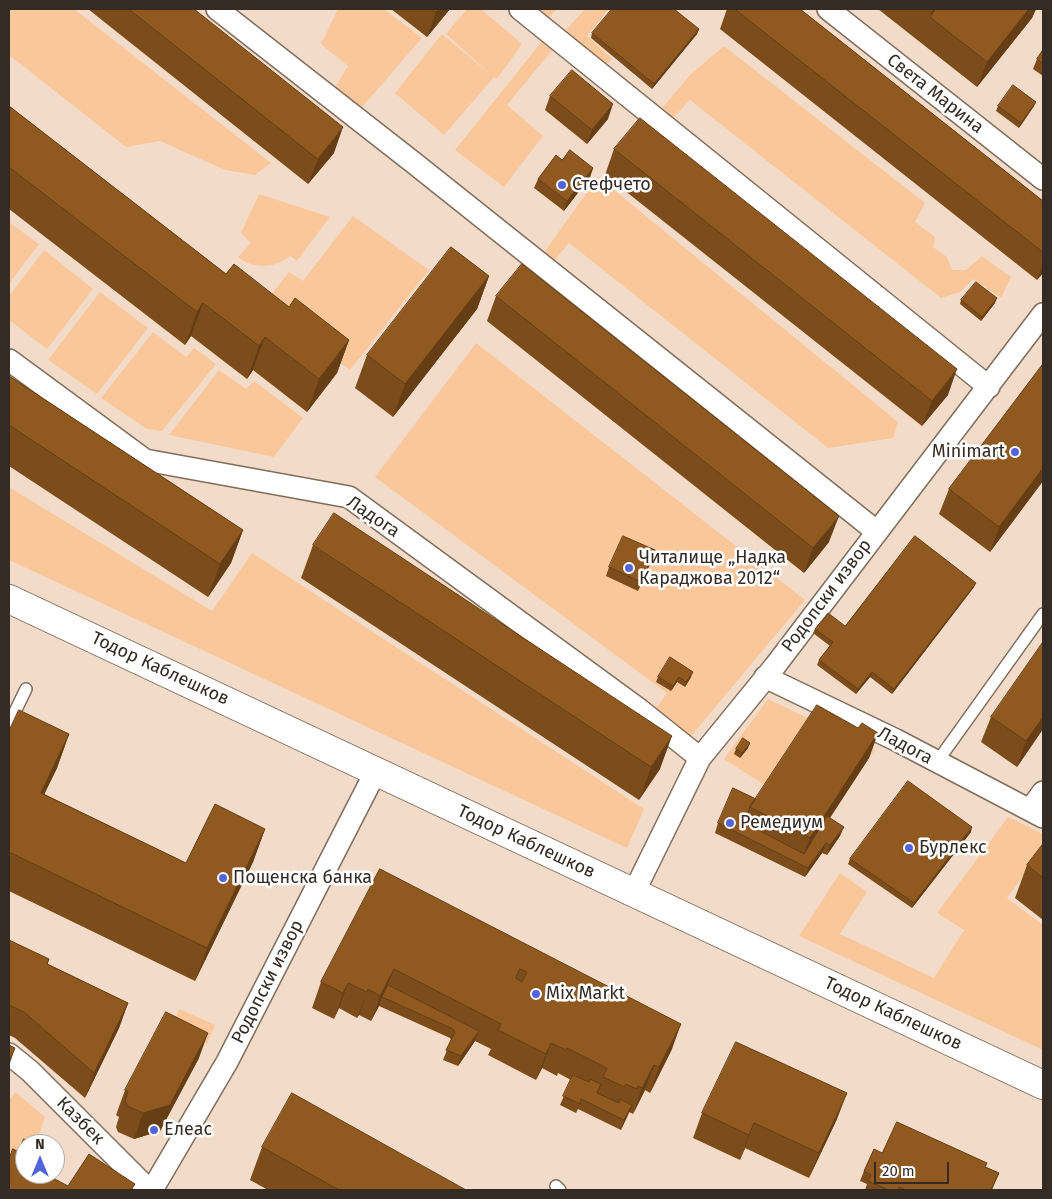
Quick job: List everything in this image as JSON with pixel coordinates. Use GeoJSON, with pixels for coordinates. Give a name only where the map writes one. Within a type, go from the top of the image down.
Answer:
{"type":"FeatureCollection","features":[{"type":"Feature","properties":{"kind":"main road","name":"Тодор Каблешков"},"geometry":{"type":"LineString","coordinates":[[9,599],[1043,1085]]}},
{"type":"Feature","properties":{"kind":"street"},"geometry":{"type":"LineString","coordinates":[[216,9],[414,163],[876,531]]}},
{"type":"Feature","properties":{"kind":"street"},"geometry":{"type":"LineString","coordinates":[[520,9],[989,387]]}},
{"type":"Feature","properties":{"kind":"street","name":"Света Марина"},"geometry":{"type":"LineString","coordinates":[[828,9],[1043,179]]}},
{"type":"Feature","properties":{"kind":"street","name":"Родопски извор"},"geometry":{"type":"LineString","coordinates":[[634,892],[700,758],[765,677],[989,387],[1043,314]]}},
{"type":"Feature","properties":{"kind":"street","name":"Ладога"},"geometry":{"type":"LineString","coordinates":[[9,360],[145,460],[349,497],[633,705],[700,758]]}},
{"type":"Feature","properties":{"kind":"street","name":"Ладога"},"geometry":{"type":"LineString","coordinates":[[765,677],[1037,813]]}},
{"type":"Feature","properties":{"kind":"street","name":"Родопски извор"},"geometry":{"type":"LineString","coordinates":[[150,1190],[227,1062],[376,771]]}},
{"type":"Feature","properties":{"kind":"street"},"geometry":{"type":"LineString","coordinates":[[1037,813],[1043,792]]}},
{"type":"Feature","properties":{"kind":"street","name":"Казбек"},"geometry":{"type":"LineString","coordinates":[[9,1054],[30,1071],[150,1190]]}},
{"type":"Feature","properties":{"kind":"lane"},"geometry":{"type":"LineString","coordinates":[[937,762],[1043,614]]}},
{"type":"Feature","properties":{"kind":"lane"},"geometry":{"type":"LineString","coordinates":[[9,724],[26,689]]}},
{"type":"Feature","properties":{"kind":"shaded area"},"geometry":{"type":"Polygon","coordinates":[[[9,9],[74,9],[271,163],[255,175],[225,170],[160,141],[126,147],[9,55],[9,9]]]}},
{"type":"Feature","properties":{"kind":"shaded area"},"geometry":{"type":"Polygon","coordinates":[[[338,9],[384,9],[422,38],[357,113],[331,94],[348,66],[321,44],[338,9]]]}},
{"type":"Feature","properties":{"kind":"shaded area"},"geometry":{"type":"Polygon","coordinates":[[[467,9],[481,9],[522,44],[497,79],[494,77],[444,135],[395,93],[442,34],[490,74],[446,34],[467,9]]]}},
{"type":"Feature","properties":{"kind":"shaded area"},"geometry":{"type":"Polygon","coordinates":[[[540,9],[557,9],[547,20],[537,12],[540,9]]]}},
{"type":"Feature","properties":{"kind":"shaded area"},"geometry":{"type":"Polygon","coordinates":[[[585,9],[609,9],[587,36],[612,59],[600,70],[562,34],[585,9]]]}},
{"type":"Feature","properties":{"kind":"shaded area"},"geometry":{"type":"Polygon","coordinates":[[[543,40],[554,48],[507,105],[543,136],[504,187],[455,150],[543,40]]]}},
{"type":"Feature","properties":{"kind":"shaded area"},"geometry":{"type":"Polygon","coordinates":[[[724,46],[925,203],[915,222],[935,237],[933,247],[947,257],[952,270],[966,270],[982,256],[1011,277],[1001,298],[973,279],[960,292],[941,298],[690,100],[669,122],[658,113],[690,75],[724,46]]]}},
{"type":"Feature","properties":{"kind":"shaded area"},"geometry":{"type":"Polygon","coordinates":[[[598,177],[898,422],[893,438],[828,448],[569,243],[550,266],[540,258],[598,177]]]}},
{"type":"Feature","properties":{"kind":"shaded area"},"geometry":{"type":"Polygon","coordinates":[[[259,194],[330,217],[297,261],[290,256],[278,263],[258,266],[238,257],[251,243],[241,233],[259,194]]]}},
{"type":"Feature","properties":{"kind":"shaded area"},"geometry":{"type":"Polygon","coordinates":[[[353,216],[429,270],[350,370],[289,324],[252,319],[289,272],[303,281],[353,216]]]}},
{"type":"Feature","properties":{"kind":"shaded area"},"geometry":{"type":"Polygon","coordinates":[[[9,222],[39,244],[9,284],[9,222]]]}},
{"type":"Feature","properties":{"kind":"shaded area"},"geometry":{"type":"Polygon","coordinates":[[[44,250],[93,289],[47,349],[9,320],[9,296],[44,250]]]}},
{"type":"Feature","properties":{"kind":"shaded area"},"geometry":{"type":"Polygon","coordinates":[[[100,292],[148,328],[97,394],[48,360],[100,292]]]}},
{"type":"Feature","properties":{"kind":"shaded area"},"geometry":{"type":"Polygon","coordinates":[[[153,332],[186,357],[194,348],[216,364],[162,431],[147,429],[101,398],[153,332]]]}},
{"type":"Feature","properties":{"kind":"shaded area"},"geometry":{"type":"Polygon","coordinates":[[[476,343],[805,600],[691,736],[684,735],[654,711],[667,693],[375,477],[476,343]]]}},
{"type":"Feature","properties":{"kind":"shaded area"},"geometry":{"type":"Polygon","coordinates":[[[219,370],[246,389],[254,381],[303,418],[274,457],[169,435],[219,370]]]}},
{"type":"Feature","properties":{"kind":"shaded area"},"geometry":{"type":"Polygon","coordinates":[[[9,487],[212,611],[252,553],[644,809],[627,848],[9,560],[9,487]]]}},
{"type":"Feature","properties":{"kind":"shaded area"},"geometry":{"type":"Polygon","coordinates":[[[768,699],[875,750],[869,758],[769,788],[724,759],[768,699]]]}},
{"type":"Feature","properties":{"kind":"shaded area"},"geometry":{"type":"Polygon","coordinates":[[[1008,817],[1043,834],[1043,849],[1007,898],[1043,925],[1043,1050],[799,936],[840,873],[867,892],[840,934],[934,978],[964,930],[937,913],[1008,817]]]}},
{"type":"Feature","properties":{"kind":"shaded area"},"geometry":{"type":"Polygon","coordinates":[[[179,1009],[215,1025],[207,1044],[171,1029],[179,1009]]]}},
{"type":"Feature","properties":{"kind":"shaded area"},"geometry":{"type":"Polygon","coordinates":[[[15,1092],[45,1117],[39,1134],[15,1134],[15,1153],[9,1150],[9,1101],[15,1092]]]}},
{"type":"Feature","properties":{"kind":"building"},"geometry":{"type":"Polygon","coordinates":[[[129,9],[194,9],[343,127],[318,159],[129,9]]]}},
{"type":"Feature","properties":{"kind":"building"},"geometry":{"type":"Polygon","coordinates":[[[612,9],[674,9],[699,29],[654,84],[592,33],[612,9]]]}},
{"type":"Feature","properties":{"kind":"building"},"geometry":{"type":"Polygon","coordinates":[[[735,9],[800,9],[1043,201],[1043,252],[735,9]]]}},
{"type":"Feature","properties":{"kind":"building"},"geometry":{"type":"Polygon","coordinates":[[[936,9],[1029,9],[987,62],[930,17],[936,9]]]}},
{"type":"Feature","properties":{"kind":"building"},"geometry":{"type":"Polygon","coordinates":[[[1043,50],[1043,64],[1037,59],[1043,50]]]}},
{"type":"Feature","properties":{"kind":"building"},"geometry":{"type":"Polygon","coordinates":[[[572,70],[613,104],[592,130],[550,96],[572,70]]]}},
{"type":"Feature","properties":{"kind":"building"},"geometry":{"type":"Polygon","coordinates":[[[1013,85],[1036,102],[1021,123],[998,106],[1013,85]]]}},
{"type":"Feature","properties":{"kind":"building"},"geometry":{"type":"Polygon","coordinates":[[[9,106],[226,274],[234,264],[289,307],[295,298],[349,340],[319,379],[265,337],[259,346],[203,303],[197,312],[9,167],[9,106]]]}},
{"type":"Feature","properties":{"kind":"building"},"geometry":{"type":"Polygon","coordinates":[[[640,118],[957,369],[932,401],[614,149],[640,118]]]}},
{"type":"Feature","properties":{"kind":"building"},"geometry":{"type":"Polygon","coordinates":[[[570,150],[593,168],[567,201],[538,179],[556,155],[562,160],[570,150]]]}},
{"type":"Feature","properties":{"kind":"building"},"geometry":{"type":"Polygon","coordinates":[[[451,247],[489,276],[405,384],[367,355],[451,247]]]}},
{"type":"Feature","properties":{"kind":"building"},"geometry":{"type":"Polygon","coordinates":[[[522,264],[839,516],[813,548],[496,296],[522,264]]]}},
{"type":"Feature","properties":{"kind":"building"},"geometry":{"type":"Polygon","coordinates":[[[976,282],[997,298],[982,317],[961,300],[976,282]]]}},
{"type":"Feature","properties":{"kind":"building"},"geometry":{"type":"Polygon","coordinates":[[[1043,364],[1043,468],[999,527],[949,489],[1043,364]]]}},
{"type":"Feature","properties":{"kind":"building"},"geometry":{"type":"Polygon","coordinates":[[[9,376],[243,530],[220,564],[9,425],[9,376]]]}},
{"type":"Feature","properties":{"kind":"building"},"geometry":{"type":"Polygon","coordinates":[[[334,513],[672,736],[651,767],[313,545],[334,513]]]}},
{"type":"Feature","properties":{"kind":"building","name":"Читалище „Надка Караджова 2012“"},"geometry":{"type":"Polygon","coordinates":[[[623,536],[655,550],[641,582],[609,567],[623,536]]]}},
{"type":"Feature","properties":{"kind":"building"},"geometry":{"type":"Polygon","coordinates":[[[915,536],[976,583],[894,689],[872,672],[858,689],[819,660],[833,642],[815,629],[828,613],[845,626],[915,536]]]}},
{"type":"Feature","properties":{"kind":"building"},"geometry":{"type":"Polygon","coordinates":[[[1043,642],[1043,717],[1026,741],[991,717],[1043,642]]]}},
{"type":"Feature","properties":{"kind":"building"},"geometry":{"type":"Polygon","coordinates":[[[670,657],[693,672],[686,682],[679,677],[673,686],[658,677],[670,657]]]}},
{"type":"Feature","properties":{"kind":"building"},"geometry":{"type":"Polygon","coordinates":[[[817,705],[858,728],[862,723],[878,733],[810,838],[750,807],[817,705]]]}},
{"type":"Feature","properties":{"kind":"building"},"geometry":{"type":"Polygon","coordinates":[[[19,710],[69,734],[41,793],[186,863],[215,804],[265,829],[207,948],[9,852],[9,731],[19,710]]]}},
{"type":"Feature","properties":{"kind":"building"},"geometry":{"type":"Polygon","coordinates":[[[743,738],[750,743],[742,753],[736,749],[743,738]]]}},
{"type":"Feature","properties":{"kind":"building","name":"Бурлекс"},"geometry":{"type":"Polygon","coordinates":[[[908,781],[972,827],[914,903],[850,859],[908,781]]]}},
{"type":"Feature","properties":{"kind":"building"},"geometry":{"type":"Polygon","coordinates":[[[733,788],[756,799],[750,807],[745,823],[804,854],[827,816],[844,827],[830,845],[826,843],[808,868],[718,823],[733,788]]]}},
{"type":"Feature","properties":{"kind":"building"},"geometry":{"type":"Polygon","coordinates":[[[1043,844],[1043,878],[1027,865],[1043,844]]]}},
{"type":"Feature","properties":{"kind":"building"},"geometry":{"type":"Polygon","coordinates":[[[380,869],[681,1024],[659,1067],[654,1065],[642,1088],[638,1086],[637,1089],[626,1084],[624,1087],[603,1077],[607,1068],[567,1048],[566,1050],[551,1043],[546,1054],[498,1030],[501,1024],[394,969],[380,996],[368,989],[367,992],[348,983],[343,993],[321,982],[380,869]],[[520,969],[516,978],[522,982],[527,972],[520,969]]]}},
{"type":"Feature","properties":{"kind":"building"},"geometry":{"type":"Polygon","coordinates":[[[9,940],[49,959],[47,964],[128,1003],[94,1073],[24,1012],[9,1005],[9,940]]]}},
{"type":"Feature","properties":{"kind":"building"},"geometry":{"type":"Polygon","coordinates":[[[388,985],[479,1031],[461,1056],[446,1050],[455,1032],[453,1029],[382,997],[388,985]]]}},
{"type":"Feature","properties":{"kind":"building"},"geometry":{"type":"Polygon","coordinates":[[[166,1012],[208,1033],[170,1105],[143,1113],[127,1106],[125,1101],[128,1091],[125,1090],[166,1012]]]}},
{"type":"Feature","properties":{"kind":"building"},"geometry":{"type":"Polygon","coordinates":[[[736,1042],[847,1093],[819,1153],[754,1123],[749,1135],[702,1113],[736,1042]]]}},
{"type":"Feature","properties":{"kind":"building"},"geometry":{"type":"Polygon","coordinates":[[[9,1045],[15,1048],[9,1061],[9,1045]]]}},
{"type":"Feature","properties":{"kind":"building"},"geometry":{"type":"Polygon","coordinates":[[[573,1075],[589,1082],[590,1079],[601,1084],[597,1093],[619,1103],[620,1099],[632,1105],[624,1120],[581,1099],[580,1104],[563,1096],[573,1075]]]}},
{"type":"Feature","properties":{"kind":"building"},"geometry":{"type":"Polygon","coordinates":[[[292,1093],[466,1190],[339,1190],[262,1147],[292,1093]]]}},
{"type":"Feature","properties":{"kind":"building"},"geometry":{"type":"Polygon","coordinates":[[[897,1122],[987,1163],[985,1167],[999,1173],[991,1190],[905,1190],[899,1187],[898,1190],[889,1190],[868,1181],[871,1175],[864,1171],[874,1149],[882,1153],[897,1122]]]}},
{"type":"Feature","properties":{"kind":"building"},"geometry":{"type":"Polygon","coordinates":[[[13,1149],[15,1150],[15,1184],[64,1184],[68,1186],[89,1154],[135,1184],[131,1190],[9,1190],[9,1159],[13,1149]]]}},
{"type":"Feature","properties":{"kind":"place","name":"Стефчето"},"geometry":{"type":"Point","coordinates":[562,185]}},
{"type":"Feature","properties":{"kind":"place","name":"Minimart"},"geometry":{"type":"Point","coordinates":[1015,452]}},
{"type":"Feature","properties":{"kind":"place","name":"Читалище „Надка Караджова 2012“"},"geometry":{"type":"Point","coordinates":[629,568]}},
{"type":"Feature","properties":{"kind":"place","name":"Ремедиум"},"geometry":{"type":"Point","coordinates":[730,823]}},
{"type":"Feature","properties":{"kind":"place","name":"Бурлекс"},"geometry":{"type":"Point","coordinates":[909,848]}},
{"type":"Feature","properties":{"kind":"place","name":"Пощенска банка"},"geometry":{"type":"Point","coordinates":[223,878]}},
{"type":"Feature","properties":{"kind":"place","name":"Mix Markt"},"geometry":{"type":"Point","coordinates":[536,994]}},
{"type":"Feature","properties":{"kind":"place","name":"Елеас"},"geometry":{"type":"Point","coordinates":[154,1130]}}]}
